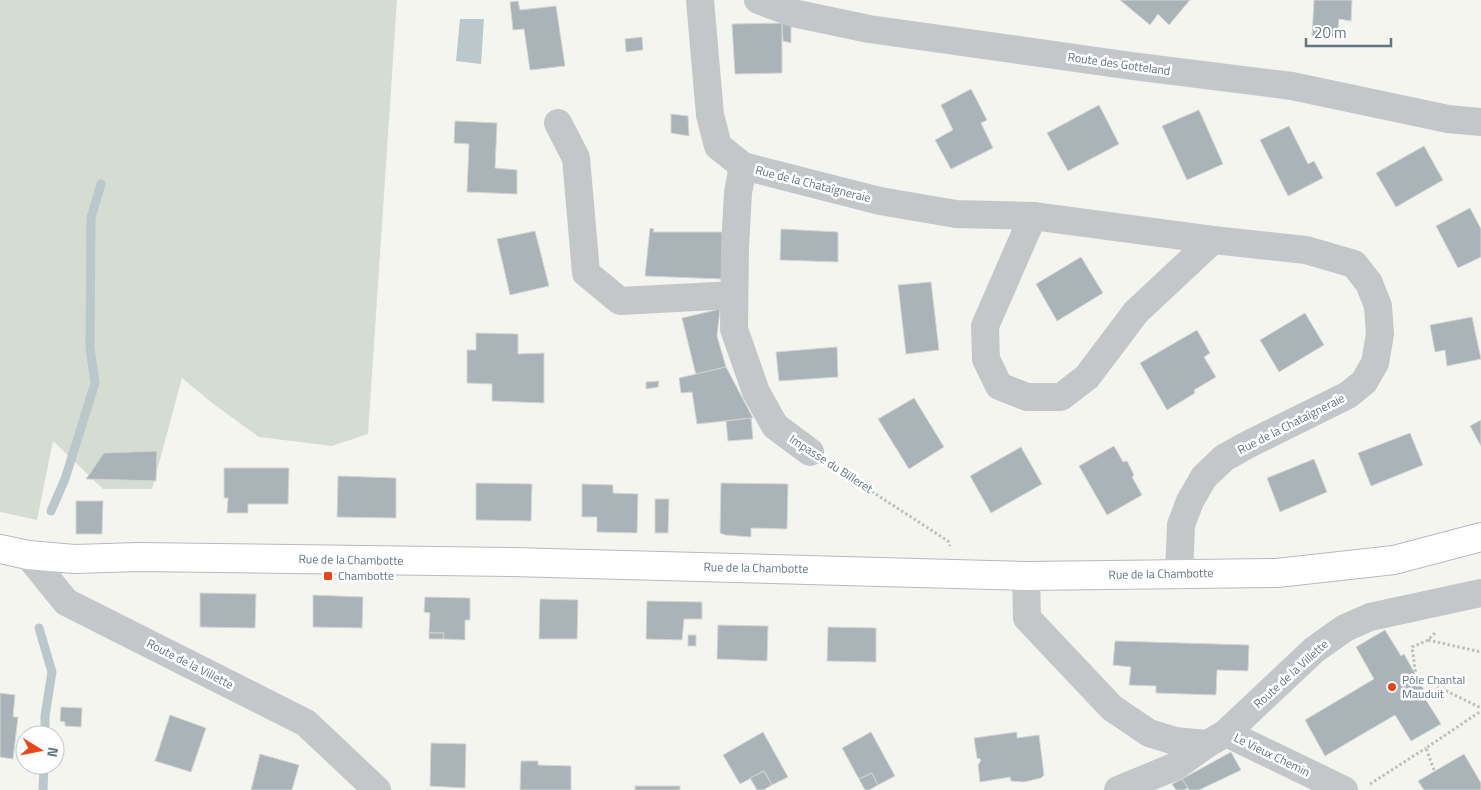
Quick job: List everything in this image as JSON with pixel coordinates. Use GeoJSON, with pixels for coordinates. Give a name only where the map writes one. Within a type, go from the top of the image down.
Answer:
{"type":"FeatureCollection","features":[{"type":"Feature","properties":{"kind":"main road","name":"Rue de la Chambotte"},"geometry":{"type":"LineString","coordinates":[[28,555],[84,559],[512,562],[1026,576],[1277,572],[1394,560],[1481,537]]}},
{"type":"Feature","properties":{"kind":"main road"},"geometry":{"type":"LineString","coordinates":[[0,549],[28,555]]}},
{"type":"Feature","properties":{"kind":"street","name":"Rue de la Chataîgneraie"},"geometry":{"type":"LineString","coordinates":[[700,0],[710,114],[718,146],[743,166],[880,201],[956,214],[1032,216],[1213,240],[1306,250],[1354,264],[1369,283],[1378,306],[1380,334],[1375,363],[1364,382],[1348,395],[1247,445],[1224,458],[1204,476],[1190,501],[1181,525],[1178,574]]}},
{"type":"Feature","properties":{"kind":"street","name":"Route des Gotteland"},"geometry":{"type":"LineString","coordinates":[[758,0],[794,13],[869,29],[1132,66],[1292,86],[1448,119],[1481,122]]}},
{"type":"Feature","properties":{"kind":"street"},"geometry":{"type":"LineString","coordinates":[[558,123],[576,158],[586,273],[620,301],[734,295]]}},
{"type":"Feature","properties":{"kind":"street","name":"Impasse du Billeret"},"geometry":{"type":"LineString","coordinates":[[743,166],[738,193],[734,329],[756,392],[775,426],[810,452]]}},
{"type":"Feature","properties":{"kind":"street"},"geometry":{"type":"LineString","coordinates":[[1032,216],[985,326],[986,359],[999,386],[1027,397],[1060,397],[1087,377],[1136,312],[1213,240]]}},
{"type":"Feature","properties":{"kind":"street","name":"Route de la Villette"},"geometry":{"type":"LineString","coordinates":[[28,555],[66,602],[306,723],[377,790]]}},
{"type":"Feature","properties":{"kind":"street"},"geometry":{"type":"LineString","coordinates":[[1026,576],[1027,618],[1112,708],[1149,733],[1175,741],[1216,739]]}},
{"type":"Feature","properties":{"kind":"street","name":"Route de la Villette"},"geometry":{"type":"LineString","coordinates":[[1118,790],[1176,766],[1216,739],[1314,650],[1346,628],[1370,617],[1481,593]]}},
{"type":"Feature","properties":{"kind":"street","name":"Le Vieux Chemin"},"geometry":{"type":"LineString","coordinates":[[1216,739],[1357,787]]}},
{"type":"Feature","properties":{"kind":"path","name":"Impasse du Billeret"},"geometry":{"type":"LineString","coordinates":[[810,452],[948,541],[966,574]]}},
{"type":"Feature","properties":{"kind":"path"},"geometry":{"type":"LineString","coordinates":[[1357,787],[1426,748],[1481,709],[1416,676],[1412,647],[1428,640],[1440,627]]}},
{"type":"Feature","properties":{"kind":"path"},"geometry":{"type":"LineString","coordinates":[[1428,640],[1481,652]]}},
{"type":"Feature","properties":{"kind":"path"},"geometry":{"type":"LineString","coordinates":[[1426,748],[1434,770]]}},
{"type":"Feature","properties":{"kind":"shaded area"},"geometry":{"type":"Polygon","coordinates":[[[0,0],[397,0],[368,434],[332,446],[259,437],[212,403],[182,378],[152,489],[103,489],[53,441],[37,520],[0,512],[0,0]]]}},
{"type":"Feature","properties":{"kind":"shaded area"},"geometry":{"type":"Polygon","coordinates":[[[460,19],[484,19],[481,64],[456,61],[460,19]]]}},
{"type":"Feature","properties":{"kind":"building"},"geometry":{"type":"Polygon","coordinates":[[[1120,0],[1190,0],[1169,25],[1158,14],[1150,25],[1120,0]]]}},
{"type":"Feature","properties":{"kind":"building"},"geometry":{"type":"Polygon","coordinates":[[[1314,0],[1352,0],[1351,21],[1339,19],[1337,37],[1312,36],[1314,0]]]}},
{"type":"Feature","properties":{"kind":"building"},"geometry":{"type":"Polygon","coordinates":[[[518,1],[520,10],[556,6],[565,66],[530,70],[524,29],[513,30],[510,2],[518,1]]]}},
{"type":"Feature","properties":{"kind":"building"},"geometry":{"type":"Polygon","coordinates":[[[782,23],[791,24],[791,43],[783,41],[782,23]]]}},
{"type":"Feature","properties":{"kind":"building"},"geometry":{"type":"Polygon","coordinates":[[[782,23],[782,73],[735,74],[732,24],[782,23]]]}},
{"type":"Feature","properties":{"kind":"building"},"geometry":{"type":"Polygon","coordinates":[[[642,37],[643,50],[626,52],[625,39],[642,37]]]}},
{"type":"Feature","properties":{"kind":"building"},"geometry":{"type":"Polygon","coordinates":[[[971,89],[987,120],[981,123],[993,148],[951,169],[935,140],[953,130],[941,105],[971,89]]]}},
{"type":"Feature","properties":{"kind":"building"},"geometry":{"type":"Polygon","coordinates":[[[1099,105],[1119,144],[1068,171],[1047,133],[1099,105]]]}},
{"type":"Feature","properties":{"kind":"building"},"geometry":{"type":"Polygon","coordinates":[[[1199,110],[1223,164],[1187,180],[1162,126],[1199,110]]]}},
{"type":"Feature","properties":{"kind":"building"},"geometry":{"type":"Polygon","coordinates":[[[671,114],[688,116],[689,136],[671,133],[671,114]]]}},
{"type":"Feature","properties":{"kind":"building"},"geometry":{"type":"Polygon","coordinates":[[[455,121],[497,123],[495,168],[517,170],[517,194],[467,192],[469,144],[454,143],[455,121]]]}},
{"type":"Feature","properties":{"kind":"building"},"geometry":{"type":"Polygon","coordinates":[[[1289,126],[1308,164],[1314,161],[1323,178],[1288,196],[1260,140],[1289,126]]]}},
{"type":"Feature","properties":{"kind":"building"},"geometry":{"type":"Polygon","coordinates":[[[1424,146],[1443,180],[1396,207],[1376,173],[1424,146]]]}},
{"type":"Feature","properties":{"kind":"building"},"geometry":{"type":"Polygon","coordinates":[[[1470,208],[1481,229],[1481,257],[1458,268],[1436,226],[1470,208]]]}},
{"type":"Feature","properties":{"kind":"building"},"geometry":{"type":"Polygon","coordinates":[[[650,228],[654,229],[653,232],[722,232],[723,279],[645,276],[650,228]]]}},
{"type":"Feature","properties":{"kind":"building"},"geometry":{"type":"Polygon","coordinates":[[[781,229],[838,232],[838,262],[780,260],[781,229]]]}},
{"type":"Feature","properties":{"kind":"building"},"geometry":{"type":"Polygon","coordinates":[[[535,231],[549,286],[510,295],[497,239],[535,231]]]}},
{"type":"Feature","properties":{"kind":"building"},"geometry":{"type":"Polygon","coordinates":[[[1081,257],[1103,293],[1057,321],[1036,284],[1081,257]]]}},
{"type":"Feature","properties":{"kind":"building"},"geometry":{"type":"Polygon","coordinates":[[[931,282],[939,350],[906,354],[898,285],[931,282]]]}},
{"type":"Feature","properties":{"kind":"building"},"geometry":{"type":"Polygon","coordinates":[[[720,309],[717,336],[726,367],[696,375],[682,318],[720,309]]]}},
{"type":"Feature","properties":{"kind":"building"},"geometry":{"type":"Polygon","coordinates":[[[1305,313],[1324,345],[1279,372],[1260,340],[1305,313]]]}},
{"type":"Feature","properties":{"kind":"building"},"geometry":{"type":"Polygon","coordinates":[[[1472,317],[1481,359],[1447,366],[1445,350],[1435,352],[1430,325],[1472,317]]]}},
{"type":"Feature","properties":{"kind":"building"},"geometry":{"type":"Polygon","coordinates":[[[1197,330],[1210,353],[1204,357],[1216,377],[1194,390],[1195,393],[1167,410],[1140,363],[1197,330]]]}},
{"type":"Feature","properties":{"kind":"building"},"geometry":{"type":"Polygon","coordinates":[[[476,333],[518,334],[518,354],[544,353],[544,403],[492,401],[492,384],[467,383],[467,350],[476,350],[476,333]]]}},
{"type":"Feature","properties":{"kind":"building"},"geometry":{"type":"Polygon","coordinates":[[[837,347],[838,377],[779,381],[776,352],[837,347]]]}},
{"type":"Feature","properties":{"kind":"building"},"geometry":{"type":"Polygon","coordinates":[[[726,367],[753,418],[697,424],[692,392],[681,393],[679,378],[726,367]]]}},
{"type":"Feature","properties":{"kind":"building"},"geometry":{"type":"Polygon","coordinates":[[[659,381],[658,387],[646,389],[646,382],[659,381]]]}},
{"type":"Feature","properties":{"kind":"building"},"geometry":{"type":"Polygon","coordinates":[[[914,398],[944,447],[909,469],[878,419],[914,398]]]}},
{"type":"Feature","properties":{"kind":"building"},"geometry":{"type":"Polygon","coordinates":[[[751,418],[753,439],[728,441],[726,421],[751,418]]]}},
{"type":"Feature","properties":{"kind":"building"},"geometry":{"type":"Polygon","coordinates":[[[1481,420],[1481,446],[1470,426],[1481,420]]]}},
{"type":"Feature","properties":{"kind":"building"},"geometry":{"type":"Polygon","coordinates":[[[1410,433],[1423,465],[1371,486],[1358,453],[1410,433]]]}},
{"type":"Feature","properties":{"kind":"building"},"geometry":{"type":"Polygon","coordinates":[[[1114,446],[1123,462],[1127,461],[1134,475],[1132,477],[1142,495],[1107,515],[1079,466],[1114,446]]]}},
{"type":"Feature","properties":{"kind":"building"},"geometry":{"type":"Polygon","coordinates":[[[1021,447],[1042,484],[991,513],[970,476],[1021,447]]]}},
{"type":"Feature","properties":{"kind":"building"},"geometry":{"type":"Polygon","coordinates":[[[157,451],[156,481],[86,479],[104,453],[157,451]]]}},
{"type":"Feature","properties":{"kind":"building"},"geometry":{"type":"Polygon","coordinates":[[[1314,459],[1327,492],[1280,512],[1267,478],[1314,459]]]}},
{"type":"Feature","properties":{"kind":"building"},"geometry":{"type":"Polygon","coordinates":[[[224,468],[289,468],[288,504],[248,504],[248,513],[227,513],[228,498],[224,498],[224,468]]]}},
{"type":"Feature","properties":{"kind":"building"},"geometry":{"type":"Polygon","coordinates":[[[338,476],[396,478],[396,518],[337,517],[338,476]]]}},
{"type":"Feature","properties":{"kind":"building"},"geometry":{"type":"Polygon","coordinates":[[[476,483],[532,484],[531,521],[476,520],[476,483]]]}},
{"type":"Feature","properties":{"kind":"building"},"geometry":{"type":"Polygon","coordinates":[[[721,483],[788,484],[787,529],[751,528],[751,537],[720,533],[721,483]]]}},
{"type":"Feature","properties":{"kind":"building"},"geometry":{"type":"Polygon","coordinates":[[[582,484],[613,485],[613,493],[638,494],[637,533],[597,532],[597,517],[582,517],[582,484]]]}},
{"type":"Feature","properties":{"kind":"building"},"geometry":{"type":"Polygon","coordinates":[[[655,499],[669,499],[668,533],[655,533],[655,499]]]}},
{"type":"Feature","properties":{"kind":"building"},"geometry":{"type":"Polygon","coordinates":[[[76,501],[103,501],[102,534],[76,534],[76,501]]]}},
{"type":"Feature","properties":{"kind":"building"},"geometry":{"type":"Polygon","coordinates":[[[200,593],[256,594],[255,628],[200,627],[200,593]]]}},
{"type":"Feature","properties":{"kind":"building"},"geometry":{"type":"Polygon","coordinates":[[[313,595],[363,597],[362,628],[313,627],[313,595]]]}},
{"type":"Feature","properties":{"kind":"building"},"geometry":{"type":"Polygon","coordinates":[[[425,597],[470,598],[470,620],[465,620],[465,640],[443,639],[444,633],[429,633],[430,613],[424,612],[425,597]]]}},
{"type":"Feature","properties":{"kind":"building"},"geometry":{"type":"Polygon","coordinates":[[[540,599],[578,600],[577,639],[539,639],[540,599]]]}},
{"type":"Feature","properties":{"kind":"building"},"geometry":{"type":"Polygon","coordinates":[[[647,601],[702,602],[702,619],[684,619],[682,640],[646,639],[647,601]]]}},
{"type":"Feature","properties":{"kind":"building"},"geometry":{"type":"Polygon","coordinates":[[[718,625],[768,626],[767,661],[717,659],[718,625]]]}},
{"type":"Feature","properties":{"kind":"building"},"geometry":{"type":"Polygon","coordinates":[[[828,627],[876,628],[876,662],[827,661],[828,627]]]}},
{"type":"Feature","properties":{"kind":"building","name":"Pôle Chantal Mauduit"},"geometry":{"type":"Polygon","coordinates":[[[1385,630],[1401,656],[1404,654],[1427,695],[1424,697],[1441,724],[1411,741],[1395,715],[1325,756],[1305,720],[1374,679],[1356,647],[1385,630]]]}},
{"type":"Feature","properties":{"kind":"building"},"geometry":{"type":"Polygon","coordinates":[[[429,633],[444,633],[443,639],[429,639],[429,633]]]}},
{"type":"Feature","properties":{"kind":"building"},"geometry":{"type":"Polygon","coordinates":[[[688,635],[696,635],[696,646],[688,646],[688,635]]]}},
{"type":"Feature","properties":{"kind":"building"},"geometry":{"type":"Polygon","coordinates":[[[1115,641],[1249,645],[1248,671],[1217,670],[1216,695],[1156,693],[1156,686],[1129,685],[1131,667],[1113,665],[1115,641]]]}},
{"type":"Feature","properties":{"kind":"building"},"geometry":{"type":"Polygon","coordinates":[[[0,693],[15,695],[13,717],[18,717],[17,725],[15,725],[13,759],[0,757],[0,693]]]}},
{"type":"Feature","properties":{"kind":"building"},"geometry":{"type":"Polygon","coordinates":[[[61,707],[82,708],[81,727],[65,726],[65,722],[60,721],[61,707]]]}},
{"type":"Feature","properties":{"kind":"building"},"geometry":{"type":"Polygon","coordinates":[[[170,715],[206,728],[191,772],[155,761],[170,715]]]}},
{"type":"Feature","properties":{"kind":"building"},"geometry":{"type":"Polygon","coordinates":[[[763,732],[788,777],[772,785],[764,771],[740,784],[723,755],[763,732]]]}},
{"type":"Feature","properties":{"kind":"building"},"geometry":{"type":"Polygon","coordinates":[[[871,732],[895,776],[878,785],[872,773],[859,779],[842,748],[871,732]]]}},
{"type":"Feature","properties":{"kind":"building"},"geometry":{"type":"Polygon","coordinates":[[[1017,732],[1017,738],[1039,735],[1044,775],[1041,778],[1024,782],[1011,781],[1010,777],[980,782],[978,765],[981,760],[977,758],[974,738],[1017,732]]]}},
{"type":"Feature","properties":{"kind":"building"},"geometry":{"type":"Polygon","coordinates":[[[431,743],[466,744],[465,788],[430,786],[431,743]]]}},
{"type":"Feature","properties":{"kind":"building"},"geometry":{"type":"Polygon","coordinates":[[[1231,752],[1241,770],[1199,790],[1189,790],[1182,779],[1231,752]]]}},
{"type":"Feature","properties":{"kind":"building"},"geometry":{"type":"Polygon","coordinates":[[[260,754],[299,765],[292,790],[251,790],[260,754]]]}},
{"type":"Feature","properties":{"kind":"building"},"geometry":{"type":"Polygon","coordinates":[[[1464,754],[1481,783],[1481,790],[1424,790],[1418,781],[1464,754]]]}},
{"type":"Feature","properties":{"kind":"building"},"geometry":{"type":"Polygon","coordinates":[[[521,761],[538,761],[538,765],[571,766],[571,790],[520,790],[521,761]]]}},
{"type":"Feature","properties":{"kind":"building"},"geometry":{"type":"Polygon","coordinates":[[[764,771],[772,785],[763,790],[757,790],[750,778],[764,771]]]}},
{"type":"Feature","properties":{"kind":"building"},"geometry":{"type":"Polygon","coordinates":[[[872,773],[878,785],[865,790],[859,779],[872,773]]]}},
{"type":"Feature","properties":{"kind":"building"},"geometry":{"type":"Polygon","coordinates":[[[1182,779],[1188,788],[1176,790],[1172,784],[1182,779]]]}},
{"type":"Feature","properties":{"kind":"building"},"geometry":{"type":"Polygon","coordinates":[[[635,786],[680,786],[680,790],[635,790],[635,786]]]}},
{"type":"Feature","properties":{"kind":"waterway"},"geometry":{"type":"LineString","coordinates":[[51,511],[65,479],[95,383],[90,348],[91,218],[101,184]]}},
{"type":"Feature","properties":{"kind":"waterway"},"geometry":{"type":"LineString","coordinates":[[39,628],[52,672],[45,725]]}},
{"type":"Feature","properties":{"kind":"waterway"},"geometry":{"type":"LineString","coordinates":[[43,790],[44,775]]}},
{"type":"Feature","properties":{"kind":"place","name":"Chambotte"},"geometry":{"type":"Point","coordinates":[328,576]}},
{"type":"Feature","properties":{"kind":"place","name":"Pôle Chantal Mauduit"},"geometry":{"type":"Point","coordinates":[1392,687]}}]}
